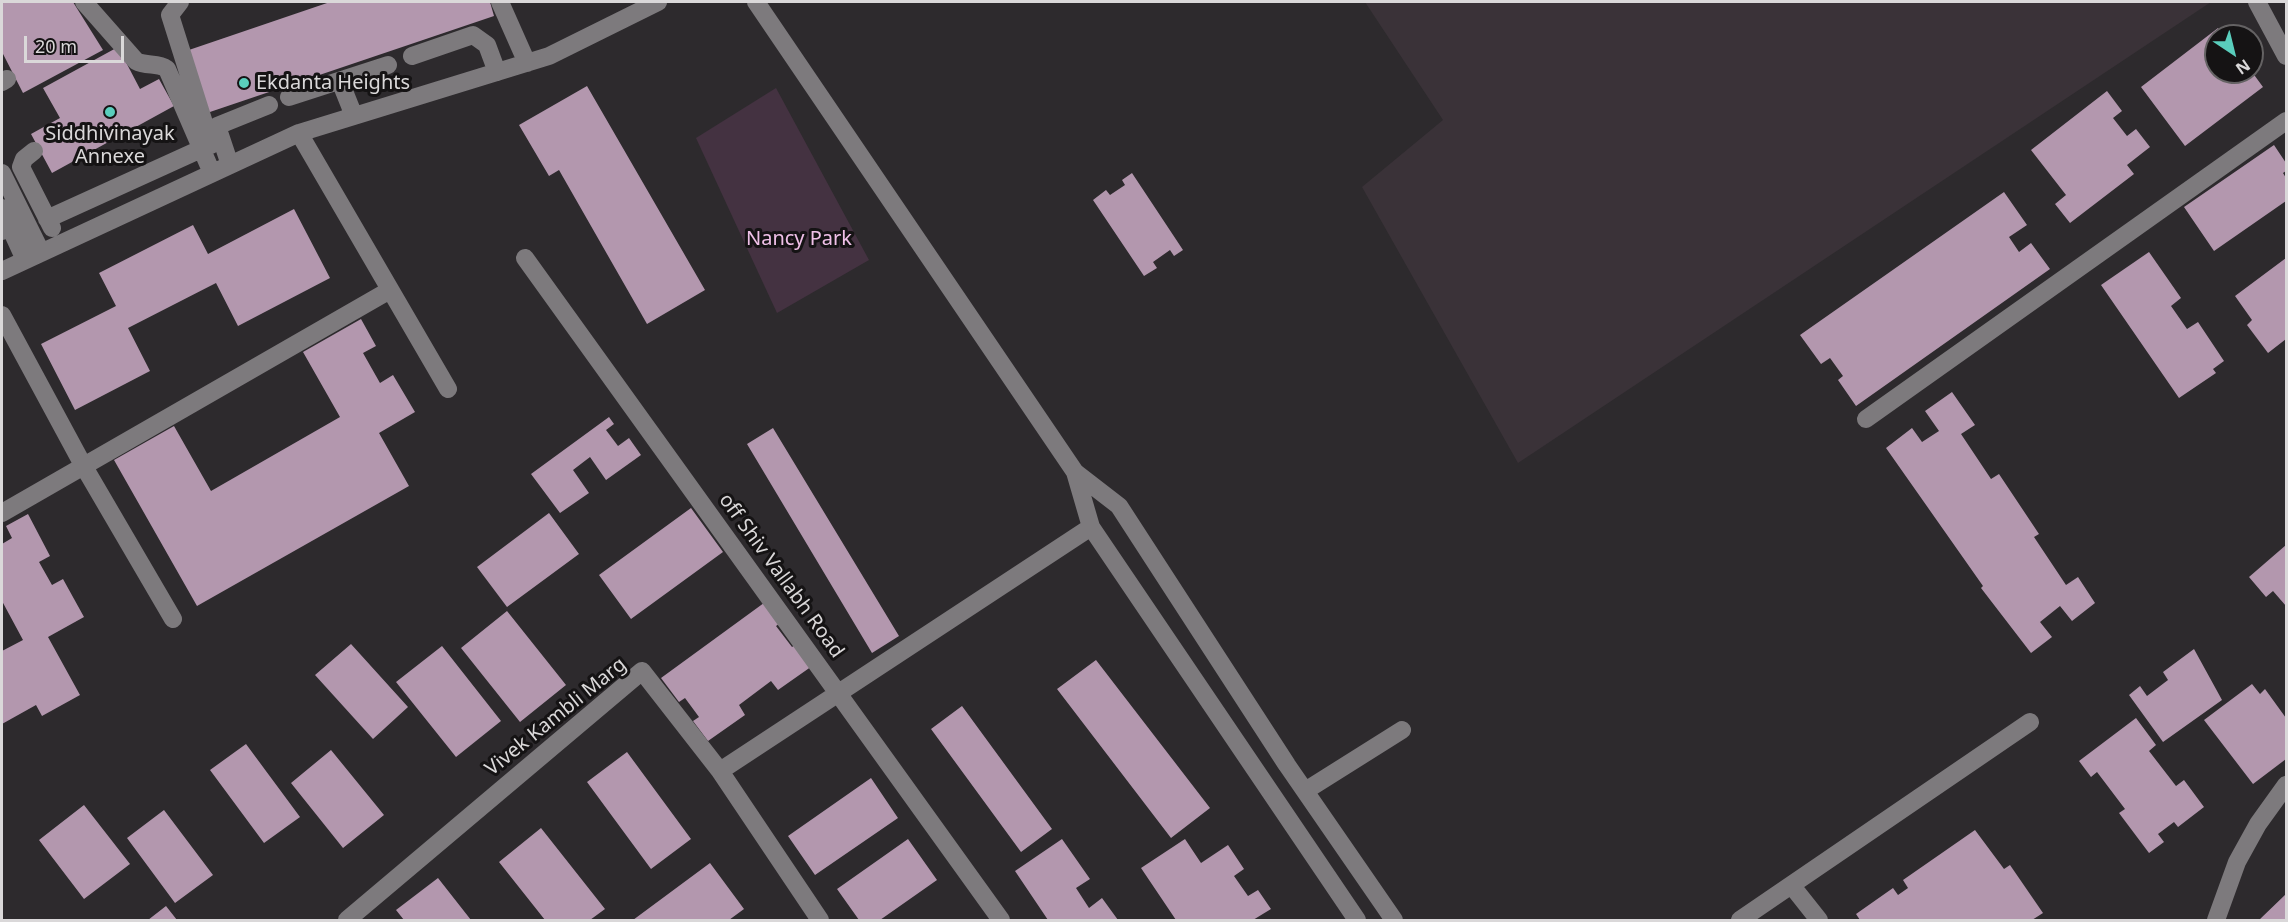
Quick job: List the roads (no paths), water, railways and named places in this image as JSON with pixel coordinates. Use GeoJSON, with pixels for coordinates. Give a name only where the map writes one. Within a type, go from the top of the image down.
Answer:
{"type":"FeatureCollection","features":[{"type":"Feature","properties":{"kind":"street"},"geometry":{"type":"LineString","coordinates":[[84,2],[136,62],[144,66],[159,64],[167,69],[217,159]]}},
{"type":"Feature","properties":{"kind":"street"},"geometry":{"type":"LineString","coordinates":[[180,2],[170,15],[217,159]]}},
{"type":"Feature","properties":{"kind":"street"},"geometry":{"type":"LineString","coordinates":[[500,2],[527,63]]}},
{"type":"Feature","properties":{"kind":"street"},"geometry":{"type":"LineString","coordinates":[[47,219],[174,162],[217,159],[549,57],[658,2]]}},
{"type":"Feature","properties":{"kind":"street"},"geometry":{"type":"LineString","coordinates":[[756,2],[1075,472],[1091,527],[1357,921]]}},
{"type":"Feature","properties":{"kind":"street"},"geometry":{"type":"LineString","coordinates":[[2257,2],[2286,56]]}},
{"type":"Feature","properties":{"kind":"street"},"geometry":{"type":"LineString","coordinates":[[412,57],[473,35],[487,45],[497,72]]}},
{"type":"Feature","properties":{"kind":"street"},"geometry":{"type":"LineString","coordinates":[[289,97],[388,65]]}},
{"type":"Feature","properties":{"kind":"street"},"geometry":{"type":"LineString","coordinates":[[340,81],[354,116]]}},
{"type":"Feature","properties":{"kind":"street"},"geometry":{"type":"LineString","coordinates":[[217,159],[217,129],[220,123],[269,105]]}},
{"type":"Feature","properties":{"kind":"street"},"geometry":{"type":"LineString","coordinates":[[1866,419],[2286,121]]}},
{"type":"Feature","properties":{"kind":"street"},"geometry":{"type":"LineString","coordinates":[[299,133],[448,390]]}},
{"type":"Feature","properties":{"kind":"street"},"geometry":{"type":"LineString","coordinates":[[34,151],[24,159],[21,167],[60,243]]}},
{"type":"Feature","properties":{"kind":"street"},"geometry":{"type":"LineString","coordinates":[[2,271],[187,184],[217,159]]}},
{"type":"Feature","properties":{"kind":"street"},"geometry":{"type":"LineString","coordinates":[[174,162],[187,184]]}},
{"type":"Feature","properties":{"kind":"street"},"geometry":{"type":"LineString","coordinates":[[2,173],[33,256]]}},
{"type":"Feature","properties":{"kind":"street"},"geometry":{"type":"LineString","coordinates":[[2,208],[6,229],[33,256]]}},
{"type":"Feature","properties":{"kind":"street","name":"off Shiv Vallabh Road"},"geometry":{"type":"LineString","coordinates":[[525,258],[1001,921]]}},
{"type":"Feature","properties":{"kind":"street"},"geometry":{"type":"LineString","coordinates":[[2,513],[390,290]]}},
{"type":"Feature","properties":{"kind":"street"},"geometry":{"type":"LineString","coordinates":[[2,315],[83,465],[173,619]]}},
{"type":"Feature","properties":{"kind":"street"},"geometry":{"type":"LineString","coordinates":[[1075,472],[1119,506],[1305,791],[1394,921]]}},
{"type":"Feature","properties":{"kind":"street"},"geometry":{"type":"LineString","coordinates":[[720,771],[1091,527]]}},
{"type":"Feature","properties":{"kind":"street","name":"Vivek Kambli Marg"},"geometry":{"type":"LineString","coordinates":[[347,921],[642,671],[720,771],[820,921]]}},
{"type":"Feature","properties":{"kind":"street"},"geometry":{"type":"LineString","coordinates":[[1740,921],[2030,722]]}},
{"type":"Feature","properties":{"kind":"street"},"geometry":{"type":"LineString","coordinates":[[1305,791],[1402,730]]}},
{"type":"Feature","properties":{"kind":"street"},"geometry":{"type":"LineString","coordinates":[[2216,921],[2237,862],[2258,824],[2286,785]]}},
{"type":"Feature","properties":{"kind":"street"},"geometry":{"type":"LineString","coordinates":[[1792,886],[1819,921]]}},
{"type":"Feature","properties":{"kind":"place","name":"Ekdanta Heights"},"geometry":{"type":"Point","coordinates":[244,83]}},
{"type":"Feature","properties":{"kind":"place","name":"Siddhivinayak Annexe"},"geometry":{"type":"Point","coordinates":[110,112]}},
{"type":"Feature","properties":{"kind":"park label","name":"Nancy Park"},"geometry":{"type":"Point","coordinates":[799,239]}}]}
